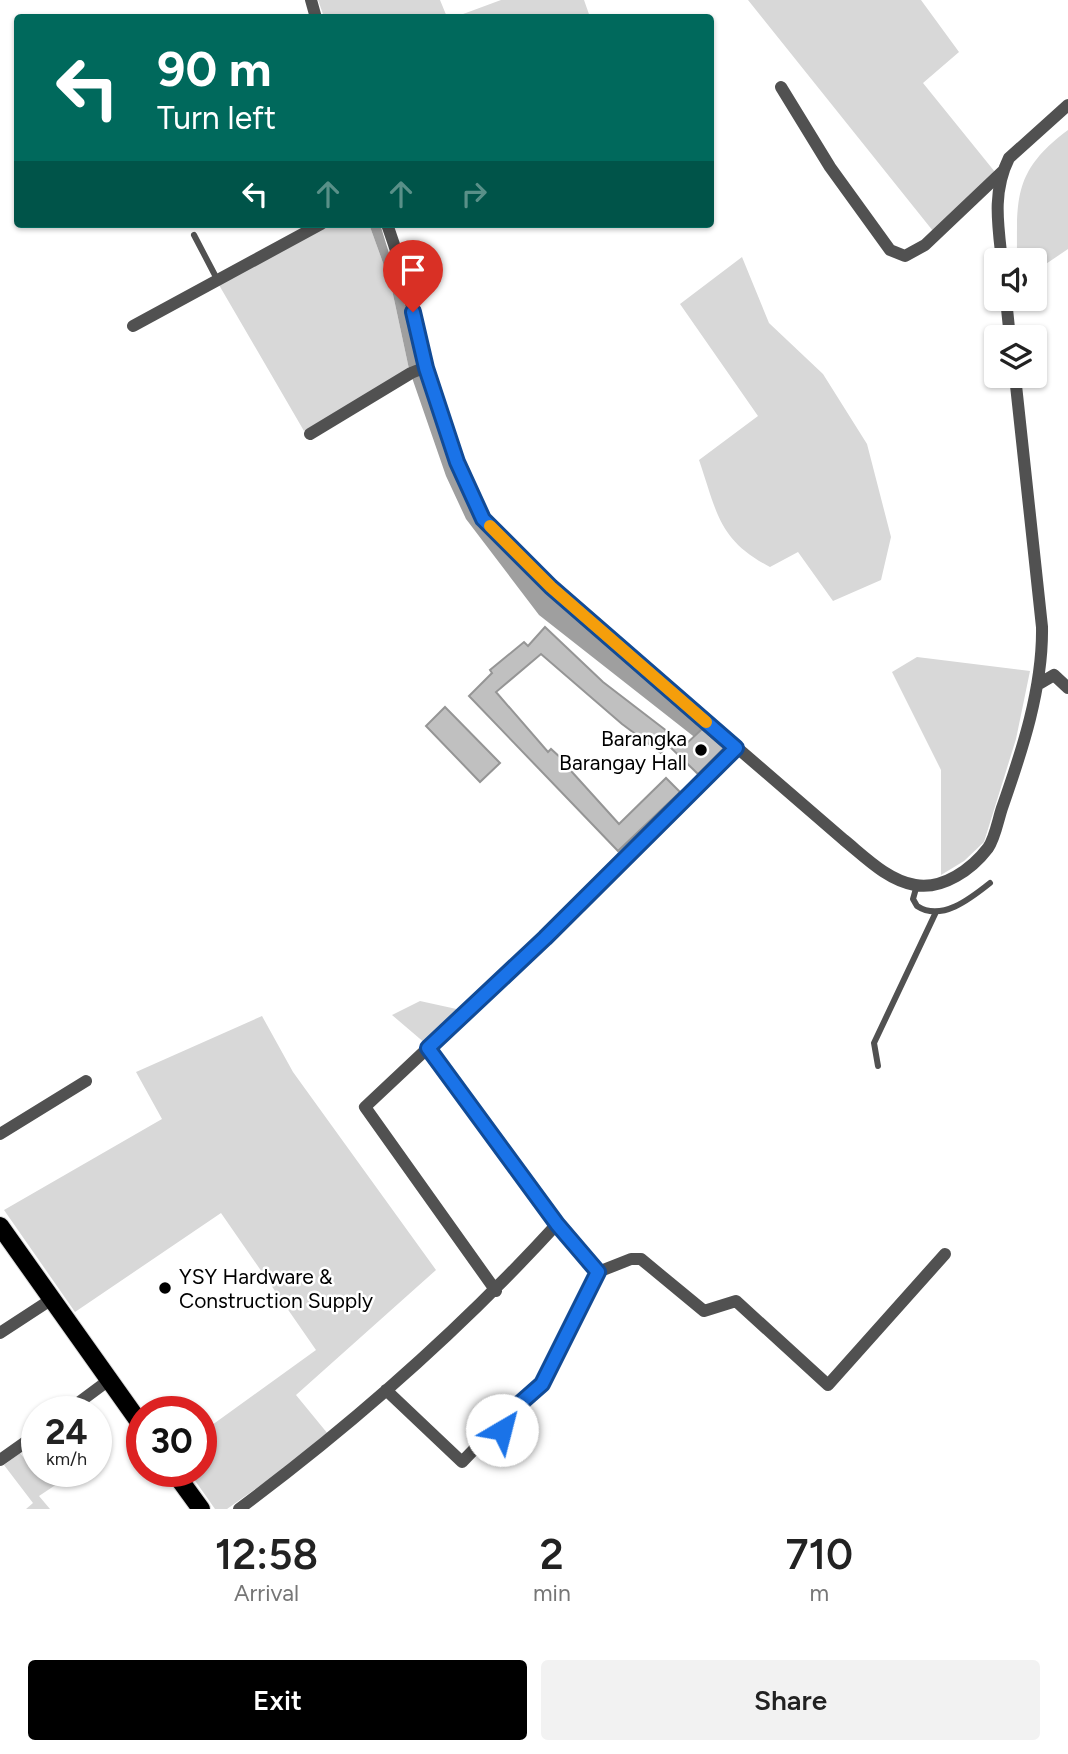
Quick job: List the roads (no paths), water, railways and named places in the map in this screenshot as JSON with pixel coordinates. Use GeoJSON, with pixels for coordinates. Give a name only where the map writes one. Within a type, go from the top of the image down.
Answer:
{"type":"FeatureCollection","features":[{"type":"Feature","properties":{"kind":"main road"},"geometry":{"type":"LineString","coordinates":[[0,1226],[126,1404]]}},
{"type":"Feature","properties":{"kind":"main road"},"geometry":{"type":"LineString","coordinates":[[185,1487],[201,1509]]}},
{"type":"Feature","properties":{"kind":"street"},"geometry":{"type":"LineString","coordinates":[[781,87],[830,167],[890,250],[905,256],[925,245],[1003,170]]}},
{"type":"Feature","properties":{"kind":"street"},"geometry":{"type":"LineString","coordinates":[[1001,248],[997,193],[1003,170],[1009,159],[1068,105]]}},
{"type":"Feature","properties":{"kind":"street"},"geometry":{"type":"LineString","coordinates":[[133,326],[314,228]]}},
{"type":"Feature","properties":{"kind":"street"},"geometry":{"type":"LineString","coordinates":[[388,228],[404,274],[426,368],[457,462],[483,519],[551,587],[736,748],[886,873],[917,885],[944,883],[968,867],[989,846],[1021,754],[1037,685],[1042,653],[1042,627],[1016,388]]}},
{"type":"Feature","properties":{"kind":"street"},"geometry":{"type":"LineString","coordinates":[[310,434],[411,373],[426,368]]}},
{"type":"Feature","properties":{"kind":"street"},"geometry":{"type":"LineString","coordinates":[[1037,685],[1054,675],[1068,688]]}},
{"type":"Feature","properties":{"kind":"street"},"geometry":{"type":"LineString","coordinates":[[495,1291],[365,1107],[545,938],[736,748]]}},
{"type":"Feature","properties":{"kind":"street"},"geometry":{"type":"LineString","coordinates":[[428,1048],[557,1224],[598,1272]]}},
{"type":"Feature","properties":{"kind":"street"},"geometry":{"type":"LineString","coordinates":[[0,1134],[86,1081]]}},
{"type":"Feature","properties":{"kind":"street"},"geometry":{"type":"LineString","coordinates":[[239,1509],[324,1445],[386,1390],[495,1291],[557,1224]]}},
{"type":"Feature","properties":{"kind":"street"},"geometry":{"type":"LineString","coordinates":[[386,1390],[462,1462],[487,1436],[501,1432],[509,1413],[542,1384],[598,1272],[631,1259],[641,1259],[704,1311],[736,1301],[823,1384],[828,1385],[945,1254]]}},
{"type":"Feature","properties":{"kind":"street"},"geometry":{"type":"LineString","coordinates":[[0,1333],[52,1299]]}},
{"type":"Feature","properties":{"kind":"street"},"geometry":{"type":"LineString","coordinates":[[88,1396],[109,1380]]}},
{"type":"Feature","properties":{"kind":"street"},"geometry":{"type":"LineString","coordinates":[[0,1460],[21,1445]]}},
{"type":"Feature","properties":{"kind":"lane"},"geometry":{"type":"LineString","coordinates":[[194,235],[218,281]]}},
{"type":"Feature","properties":{"kind":"lane"},"geometry":{"type":"LineString","coordinates":[[917,885],[913,899],[917,906],[936,912],[961,904],[990,883]]}},
{"type":"Feature","properties":{"kind":"lane"},"geometry":{"type":"LineString","coordinates":[[878,1066],[874,1043],[936,912]]}},
{"type":"Feature","properties":{"kind":"place","name":"Barangka Barangay Hall"},"geometry":{"type":"Point","coordinates":[701,750]}},
{"type":"Feature","properties":{"kind":"place","name":"YSY Hardware & Construction Supply"},"geometry":{"type":"Point","coordinates":[165,1288]}}]}
